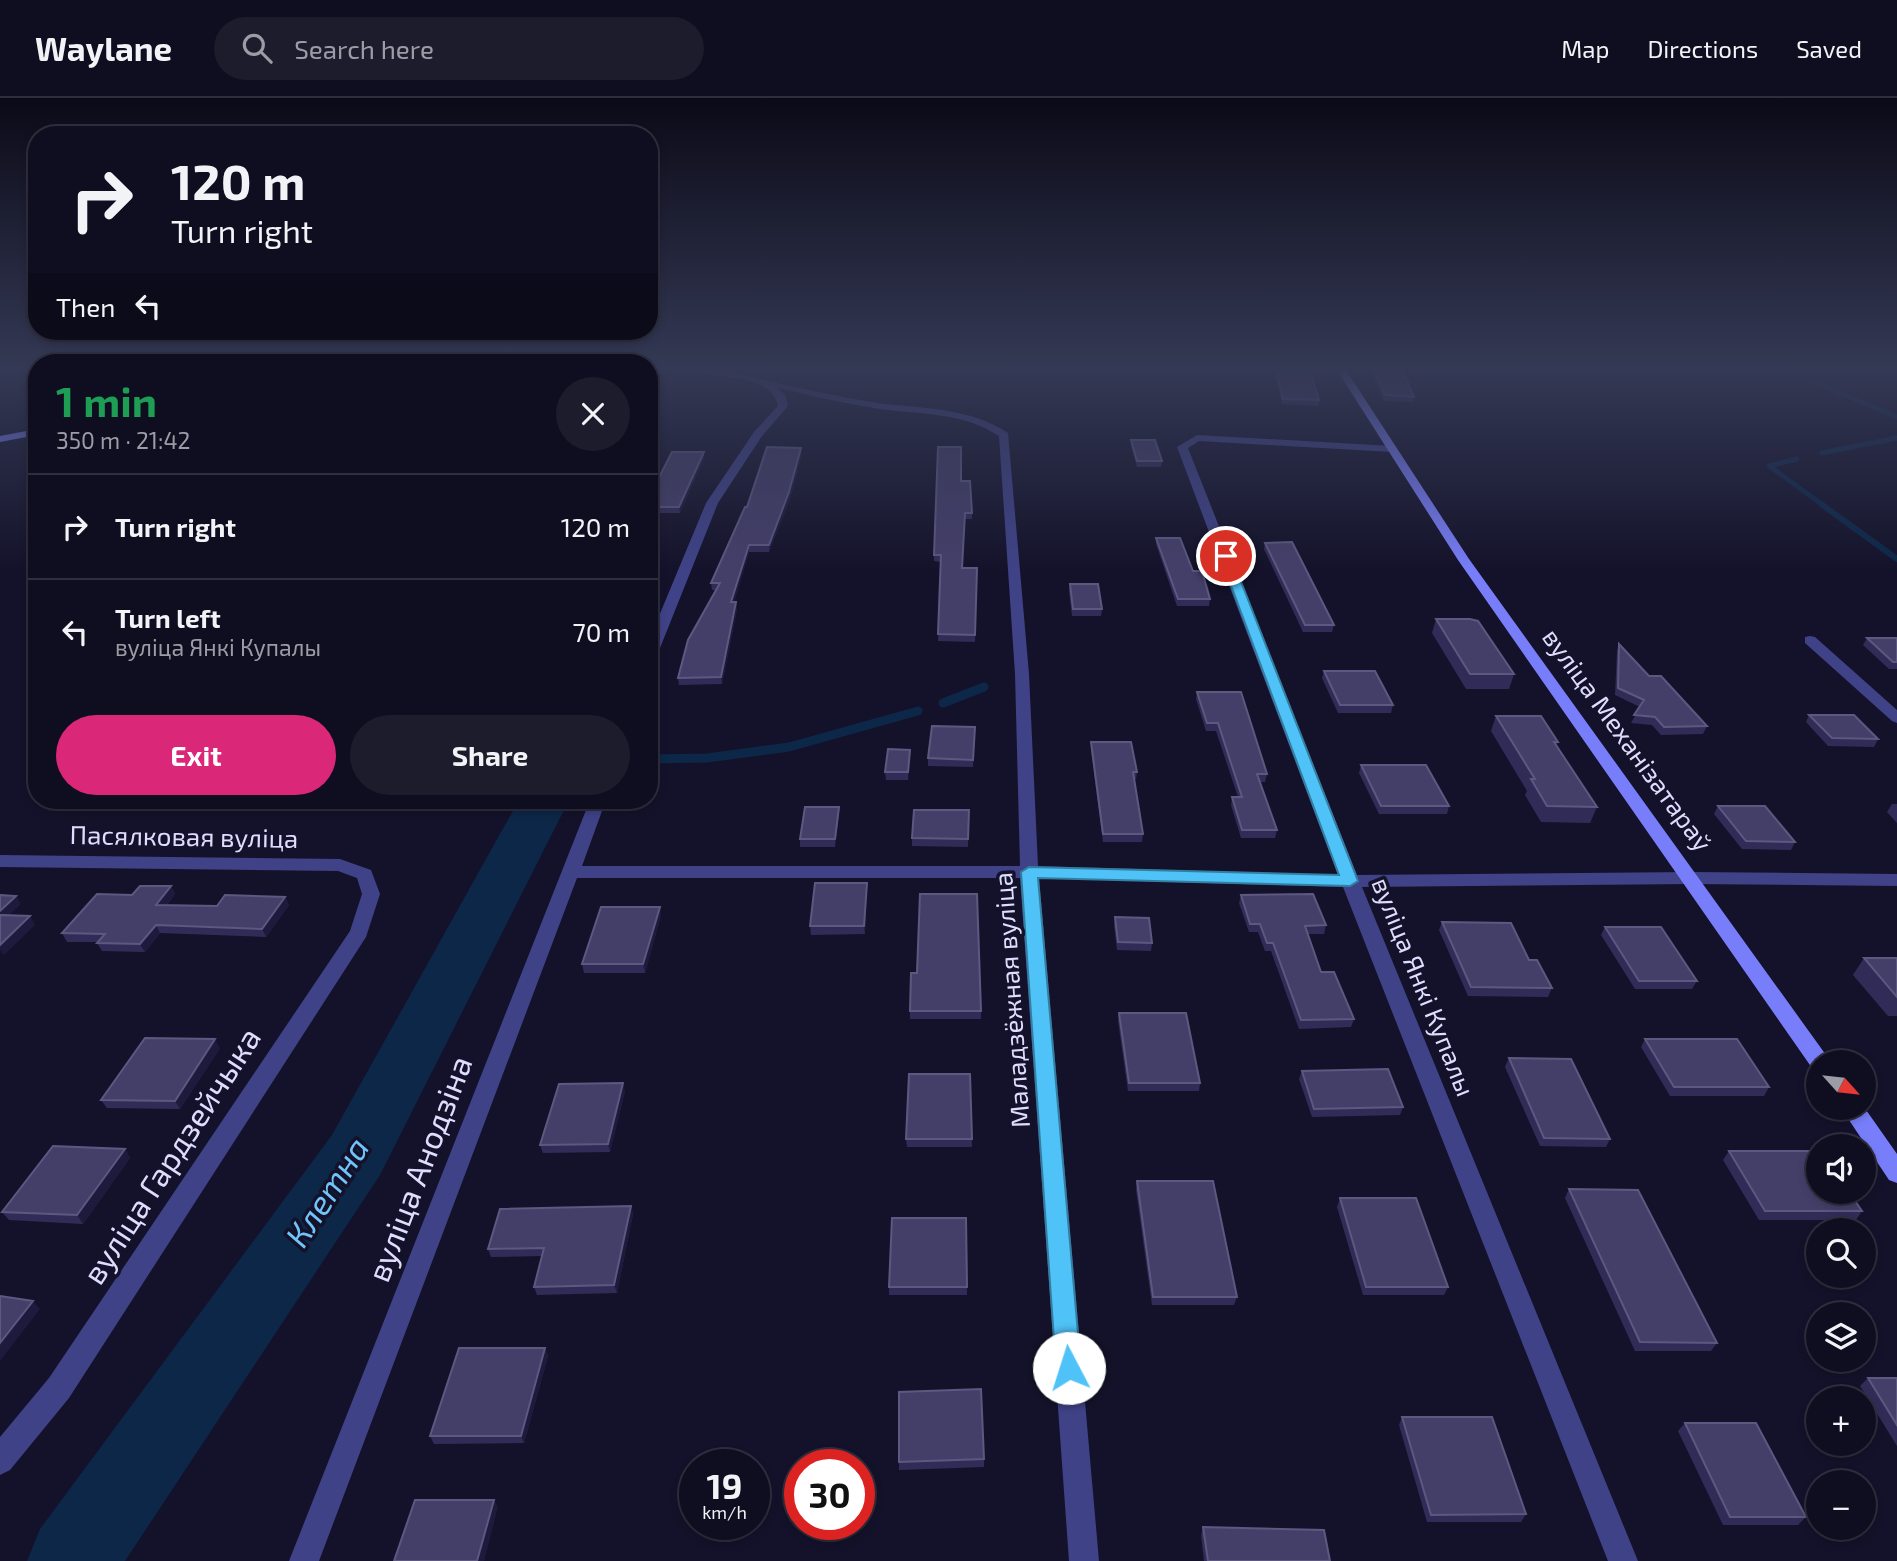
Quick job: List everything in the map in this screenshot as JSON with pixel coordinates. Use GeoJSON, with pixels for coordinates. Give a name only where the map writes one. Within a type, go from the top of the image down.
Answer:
{"type":"FeatureCollection","features":[{"type":"Feature","properties":{"kind":"street"},"geometry":{"type":"LineString","coordinates":[[0,439],[20,435]]}},
{"type":"Feature","properties":{"kind":"street"},"geometry":{"type":"LineString","coordinates":[[658,636],[712,503],[757,435]]}},
{"type":"Feature","properties":{"kind":"street","name":"Маладзёжная вуліца"},"geometry":{"type":"LineString","coordinates":[[1004,435],[1022,674],[1029,872],[1084,1561]]}},
{"type":"Feature","properties":{"kind":"street","name":"вуліца Механізатараў"},"geometry":{"type":"LineString","coordinates":[[1383,435],[1464,560],[1812,1050]]}},
{"type":"Feature","properties":{"kind":"street","name":"вуліца Янкі Купалы"},"geometry":{"type":"LineString","coordinates":[[1392,449],[1197,438],[1182,447],[1350,881],[1623,1561]]}},
{"type":"Feature","properties":{"kind":"street"},"geometry":{"type":"LineString","coordinates":[[1810,640],[1897,718]]}},
{"type":"Feature","properties":{"kind":"street","name":"вуліца Анодзіна"},"geometry":{"type":"LineString","coordinates":[[304,1561],[595,809]]}},
{"type":"Feature","properties":{"kind":"street","name":"Пасялковая вуліца"},"geometry":{"type":"LineString","coordinates":[[0,861],[340,865],[365,874]]}},
{"type":"Feature","properties":{"kind":"street"},"geometry":{"type":"LineString","coordinates":[[572,872],[1029,872],[1350,881],[1691,878],[1897,880]]}},
{"type":"Feature","properties":{"kind":"street","name":"вуліца Гардзейчыка"},"geometry":{"type":"LineString","coordinates":[[0,1460],[59,1388],[359,932],[371,894],[365,874]]}},
{"type":"Feature","properties":{"kind":"street"},"geometry":{"type":"LineString","coordinates":[[1860,1120],[1897,1173]]}},
{"type":"Feature","properties":{"kind":"building"},"geometry":{"type":"Polygon","coordinates":[[[1131,440],[1155,440],[1162,461],[1137,461],[1131,440]]]}},
{"type":"Feature","properties":{"kind":"building"},"geometry":{"type":"Polygon","coordinates":[[[767,447],[801,448],[789,492],[769,545],[749,545],[731,602],[736,602],[721,677],[678,678],[688,640],[720,583],[711,583],[747,507],[767,447]]]}},
{"type":"Feature","properties":{"kind":"building"},"geometry":{"type":"Polygon","coordinates":[[[938,447],[961,447],[961,481],[970,481],[972,513],[965,513],[962,568],[977,568],[975,635],[938,634],[941,555],[934,555],[938,447]]]}},
{"type":"Feature","properties":{"kind":"building"},"geometry":{"type":"Polygon","coordinates":[[[672,452],[704,452],[679,507],[658,507],[658,479],[672,452]]]}},
{"type":"Feature","properties":{"kind":"building"},"geometry":{"type":"Polygon","coordinates":[[[1156,538],[1180,538],[1193,571],[1202,571],[1210,599],[1178,599],[1156,538]]]}},
{"type":"Feature","properties":{"kind":"building"},"geometry":{"type":"Polygon","coordinates":[[[1292,542],[1334,625],[1305,625],[1265,543],[1292,542]]]}},
{"type":"Feature","properties":{"kind":"building"},"geometry":{"type":"Polygon","coordinates":[[[1070,584],[1098,584],[1102,609],[1073,609],[1070,584]]]}},
{"type":"Feature","properties":{"kind":"building"},"geometry":{"type":"Polygon","coordinates":[[[1436,619],[1478,621],[1514,674],[1470,674],[1436,619]]]}},
{"type":"Feature","properties":{"kind":"building"},"geometry":{"type":"Polygon","coordinates":[[[1867,638],[1897,638],[1897,662],[1893,662],[1867,638]]]}},
{"type":"Feature","properties":{"kind":"building"},"geometry":{"type":"Polygon","coordinates":[[[1619,644],[1649,676],[1661,676],[1707,726],[1664,727],[1655,717],[1634,715],[1644,700],[1618,688],[1619,644]]]}},
{"type":"Feature","properties":{"kind":"building"},"geometry":{"type":"Polygon","coordinates":[[[1324,671],[1375,671],[1393,705],[1340,705],[1324,671]]]}},
{"type":"Feature","properties":{"kind":"building"},"geometry":{"type":"Polygon","coordinates":[[[1197,692],[1241,692],[1267,774],[1257,774],[1277,830],[1242,830],[1232,797],[1242,797],[1218,723],[1207,723],[1197,692]]]}},
{"type":"Feature","properties":{"kind":"building"},"geometry":{"type":"Polygon","coordinates":[[[1809,715],[1854,715],[1878,739],[1832,738],[1809,715]]]}},
{"type":"Feature","properties":{"kind":"building"},"geometry":{"type":"Polygon","coordinates":[[[1496,716],[1541,716],[1558,742],[1554,742],[1597,807],[1547,806],[1531,779],[1535,779],[1496,716]]]}},
{"type":"Feature","properties":{"kind":"building"},"geometry":{"type":"Polygon","coordinates":[[[932,726],[975,727],[973,760],[928,758],[932,726]]]}},
{"type":"Feature","properties":{"kind":"building"},"geometry":{"type":"Polygon","coordinates":[[[1091,742],[1131,742],[1143,834],[1103,834],[1091,742]]]}},
{"type":"Feature","properties":{"kind":"building"},"geometry":{"type":"Polygon","coordinates":[[[888,749],[910,750],[908,772],[885,772],[888,749]]]}},
{"type":"Feature","properties":{"kind":"building"},"geometry":{"type":"Polygon","coordinates":[[[1361,765],[1426,765],[1449,806],[1381,806],[1361,765]]]}},
{"type":"Feature","properties":{"kind":"building"},"geometry":{"type":"Polygon","coordinates":[[[1718,806],[1765,806],[1795,842],[1746,841],[1718,806]]]}},
{"type":"Feature","properties":{"kind":"building"},"geometry":{"type":"Polygon","coordinates":[[[805,807],[839,807],[835,839],[800,839],[805,807]]]}},
{"type":"Feature","properties":{"kind":"building"},"geometry":{"type":"Polygon","coordinates":[[[914,810],[969,810],[968,839],[912,838],[914,810]]]}},
{"type":"Feature","properties":{"kind":"building"},"geometry":{"type":"Polygon","coordinates":[[[815,883],[867,883],[864,926],[810,926],[815,883]]]}},
{"type":"Feature","properties":{"kind":"building"},"geometry":{"type":"Polygon","coordinates":[[[140,886],[171,886],[156,905],[217,906],[225,895],[285,897],[262,929],[156,925],[140,944],[97,943],[105,934],[62,933],[97,894],[132,895],[140,886]]]}},
{"type":"Feature","properties":{"kind":"building"},"geometry":{"type":"Polygon","coordinates":[[[920,894],[977,894],[981,1011],[910,1011],[911,973],[917,973],[920,894]]]}},
{"type":"Feature","properties":{"kind":"building"},"geometry":{"type":"Polygon","coordinates":[[[1313,894],[1326,925],[1305,926],[1321,972],[1334,972],[1354,1019],[1301,1020],[1273,943],[1267,943],[1260,924],[1250,924],[1241,895],[1313,894]]]}},
{"type":"Feature","properties":{"kind":"building"},"geometry":{"type":"Polygon","coordinates":[[[0,895],[16,896],[0,911],[0,895]]]}},
{"type":"Feature","properties":{"kind":"building"},"geometry":{"type":"Polygon","coordinates":[[[601,907],[660,907],[643,964],[582,964],[601,907]]]}},
{"type":"Feature","properties":{"kind":"building"},"geometry":{"type":"Polygon","coordinates":[[[0,915],[30,916],[0,945],[0,915]]]}},
{"type":"Feature","properties":{"kind":"building"},"geometry":{"type":"Polygon","coordinates":[[[1115,917],[1149,918],[1152,943],[1118,942],[1115,917]]]}},
{"type":"Feature","properties":{"kind":"building"},"geometry":{"type":"Polygon","coordinates":[[[1442,922],[1511,923],[1529,960],[1537,960],[1552,988],[1471,987],[1442,922]]]}},
{"type":"Feature","properties":{"kind":"building"},"geometry":{"type":"Polygon","coordinates":[[[1605,927],[1661,927],[1697,981],[1639,981],[1605,927]]]}},
{"type":"Feature","properties":{"kind":"building"},"geometry":{"type":"Polygon","coordinates":[[[1864,958],[1897,958],[1897,997],[1864,958]]]}},
{"type":"Feature","properties":{"kind":"building"},"geometry":{"type":"Polygon","coordinates":[[[1119,1013],[1186,1013],[1200,1083],[1129,1083],[1119,1013]]]}},
{"type":"Feature","properties":{"kind":"building"},"geometry":{"type":"Polygon","coordinates":[[[145,1038],[215,1039],[175,1101],[101,1100],[145,1038]]]}},
{"type":"Feature","properties":{"kind":"building"},"geometry":{"type":"Polygon","coordinates":[[[1645,1039],[1737,1039],[1769,1087],[1674,1087],[1645,1039]]]}},
{"type":"Feature","properties":{"kind":"building"},"geometry":{"type":"Polygon","coordinates":[[[1509,1058],[1571,1059],[1610,1139],[1544,1138],[1509,1058]]]}},
{"type":"Feature","properties":{"kind":"building"},"geometry":{"type":"Polygon","coordinates":[[[1388,1069],[1403,1107],[1314,1109],[1302,1071],[1388,1069]]]}},
{"type":"Feature","properties":{"kind":"building"},"geometry":{"type":"Polygon","coordinates":[[[909,1074],[970,1074],[972,1139],[906,1139],[909,1074]]]}},
{"type":"Feature","properties":{"kind":"building"},"geometry":{"type":"Polygon","coordinates":[[[623,1083],[608,1144],[540,1145],[559,1084],[623,1083]]]}},
{"type":"Feature","properties":{"kind":"building"},"geometry":{"type":"Polygon","coordinates":[[[53,1146],[125,1149],[77,1215],[2,1212],[53,1146]]]}},
{"type":"Feature","properties":{"kind":"building"},"geometry":{"type":"Polygon","coordinates":[[[1729,1151],[1806,1151],[1806,1204],[1857,1204],[1862,1211],[1765,1211],[1729,1151]]]}},
{"type":"Feature","properties":{"kind":"building"},"geometry":{"type":"Polygon","coordinates":[[[1137,1181],[1213,1181],[1237,1297],[1153,1297],[1137,1181]]]}},
{"type":"Feature","properties":{"kind":"building"},"geometry":{"type":"Polygon","coordinates":[[[1569,1189],[1638,1190],[1717,1343],[1640,1342],[1569,1189]]]}},
{"type":"Feature","properties":{"kind":"building"},"geometry":{"type":"Polygon","coordinates":[[[1340,1198],[1416,1198],[1448,1287],[1366,1287],[1340,1198]]]}},
{"type":"Feature","properties":{"kind":"building"},"geometry":{"type":"Polygon","coordinates":[[[631,1206],[614,1285],[534,1287],[544,1248],[488,1249],[500,1209],[631,1206]]]}},
{"type":"Feature","properties":{"kind":"building"},"geometry":{"type":"Polygon","coordinates":[[[892,1218],[966,1218],[967,1287],[889,1287],[892,1218]]]}},
{"type":"Feature","properties":{"kind":"building"},"geometry":{"type":"Polygon","coordinates":[[[0,1296],[33,1301],[0,1343],[0,1296]]]}},
{"type":"Feature","properties":{"kind":"building"},"geometry":{"type":"Polygon","coordinates":[[[459,1348],[545,1348],[521,1436],[430,1436],[459,1348]]]}},
{"type":"Feature","properties":{"kind":"building"},"geometry":{"type":"Polygon","coordinates":[[[1868,1378],[1897,1378],[1897,1425],[1876,1391],[1876,1386],[1873,1386],[1868,1378]]]}},
{"type":"Feature","properties":{"kind":"building"},"geometry":{"type":"Polygon","coordinates":[[[981,1389],[984,1459],[899,1462],[899,1392],[981,1389]]]}},
{"type":"Feature","properties":{"kind":"building"},"geometry":{"type":"Polygon","coordinates":[[[1402,1417],[1492,1417],[1526,1514],[1431,1515],[1402,1417]]]}},
{"type":"Feature","properties":{"kind":"building"},"geometry":{"type":"Polygon","coordinates":[[[1685,1423],[1756,1423],[1806,1517],[1730,1517],[1685,1423]]]}},
{"type":"Feature","properties":{"kind":"building"},"geometry":{"type":"Polygon","coordinates":[[[415,1500],[494,1500],[477,1561],[394,1561],[415,1500]]]}},
{"type":"Feature","properties":{"kind":"building"},"geometry":{"type":"Polygon","coordinates":[[[1203,1527],[1324,1530],[1330,1561],[1208,1561],[1203,1527]]]}},
{"type":"Feature","properties":{"kind":"waterway"},"geometry":{"type":"LineString","coordinates":[[1822,453],[1897,438]]}},
{"type":"Feature","properties":{"kind":"waterway"},"geometry":{"type":"LineString","coordinates":[[1797,459],[1769,466],[1823,505]]}},
{"type":"Feature","properties":{"kind":"waterway"},"geometry":{"type":"LineString","coordinates":[[1821,504],[1897,559]]}},
{"type":"Feature","properties":{"kind":"waterway"},"geometry":{"type":"LineString","coordinates":[[943,703],[984,687]]}},
{"type":"Feature","properties":{"kind":"waterway"},"geometry":{"type":"LineString","coordinates":[[658,759],[707,758],[789,747],[918,711]]}},
{"type":"Feature","properties":{"kind":"waterway","name":"Клетна"},"geometry":{"type":"LineString","coordinates":[[72,1561],[356,1155],[539,809]]}},
{"type":"Feature","properties":{"kind":"route"},"geometry":{"type":"LineString","coordinates":[[1069,1368],[1029,872],[1350,881],[1226,556]]}}]}
